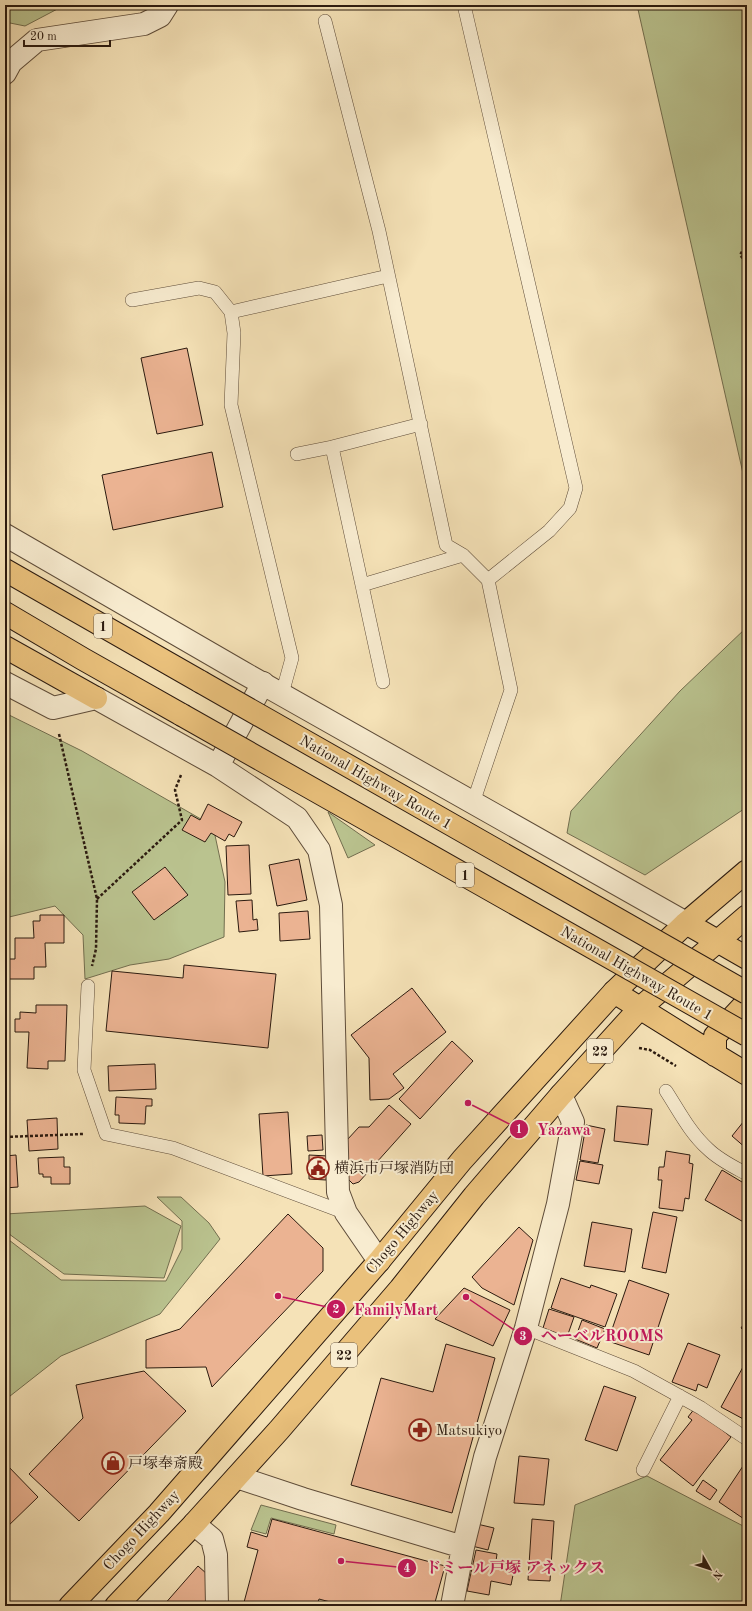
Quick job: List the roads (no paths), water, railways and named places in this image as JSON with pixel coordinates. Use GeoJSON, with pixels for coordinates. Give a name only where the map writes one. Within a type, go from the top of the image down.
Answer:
{"type":"FeatureCollection","features":[{"type":"Feature","properties":{"kind":"main road","name":"National Highway Route 1"},"geometry":{"type":"LineString","coordinates":[[5,570],[747,993]]}},
{"type":"Feature","properties":{"kind":"main road","name":"National Highway Route 1"},"geometry":{"type":"LineString","coordinates":[[5,613],[182,716],[747,1035]]}},
{"type":"Feature","properties":{"kind":"main road"},"geometry":{"type":"LineString","coordinates":[[5,647],[96,698]]}},
{"type":"Feature","properties":{"kind":"main road","name":"Chogo Highway"},"geometry":{"type":"LineString","coordinates":[[70,1606],[159,1513],[379,1261],[462,1160],[614,992],[686,923],[747,871]]}},
{"type":"Feature","properties":{"kind":"main road","name":"22"},"geometry":{"type":"LineString","coordinates":[[116,1606],[237,1477],[400,1289],[474,1196],[561,1095],[640,1008],[747,916]]}},
{"type":"Feature","properties":{"kind":"main road"},"geometry":{"type":"LineString","coordinates":[[686,923],[747,958]]}},
{"type":"Feature","properties":{"kind":"main road"},"geometry":{"type":"LineString","coordinates":[[614,992],[747,1074]]}},
{"type":"Feature","properties":{"kind":"main road"},"geometry":{"type":"LineString","coordinates":[[714,1055],[715,1036],[747,1002]]}},
{"type":"Feature","properties":{"kind":"street"},"geometry":{"type":"LineString","coordinates":[[5,73],[10,62],[37,40],[144,24],[160,16],[167,5]]}},
{"type":"Feature","properties":{"kind":"street"},"geometry":{"type":"LineString","coordinates":[[5,535],[686,923]]}},
{"type":"Feature","properties":{"kind":"street"},"geometry":{"type":"LineString","coordinates":[[5,683],[53,708],[96,698],[218,766],[297,818],[319,850],[331,905],[338,1192],[346,1213],[379,1261]]}},
{"type":"Feature","properties":{"kind":"street"},"geometry":{"type":"LineString","coordinates":[[218,766],[263,683]]}},
{"type":"Feature","properties":{"kind":"street"},"geometry":{"type":"LineString","coordinates":[[452,1606],[463,1547],[485,1457],[526,1328],[558,1204],[573,1122],[561,1095]]}},
{"type":"Feature","properties":{"kind":"street"},"geometry":{"type":"LineString","coordinates":[[237,1477],[303,1499],[463,1547]]}},
{"type":"Feature","properties":{"kind":"street"},"geometry":{"type":"LineString","coordinates":[[194,1524],[212,1539],[216,1555],[217,1606]]}},
{"type":"Feature","properties":{"kind":"lane"},"geometry":{"type":"LineString","coordinates":[[464,5],[576,488],[570,508],[550,531],[488,580]]}},
{"type":"Feature","properties":{"kind":"lane"},"geometry":{"type":"LineString","coordinates":[[325,21],[379,231],[446,545],[463,555],[488,580],[510,690],[473,803]]}},
{"type":"Feature","properties":{"kind":"lane"},"geometry":{"type":"LineString","coordinates":[[231,312],[388,276]]}},
{"type":"Feature","properties":{"kind":"lane"},"geometry":{"type":"LineString","coordinates":[[132,300],[199,288],[215,292],[231,312],[234,333],[231,405],[292,658],[282,694]]}},
{"type":"Feature","properties":{"kind":"lane"},"geometry":{"type":"LineString","coordinates":[[297,454],[332,447],[421,424]]}},
{"type":"Feature","properties":{"kind":"lane"},"geometry":{"type":"LineString","coordinates":[[332,447],[383,682]]}},
{"type":"Feature","properties":{"kind":"lane"},"geometry":{"type":"LineString","coordinates":[[362,585],[463,555]]}},
{"type":"Feature","properties":{"kind":"lane"},"geometry":{"type":"LineString","coordinates":[[88,986],[84,1070],[106,1134],[173,1148],[346,1213]]}},
{"type":"Feature","properties":{"kind":"lane"},"geometry":{"type":"LineString","coordinates":[[666,1091],[693,1132],[708,1149],[721,1160],[747,1174]]}},
{"type":"Feature","properties":{"kind":"lane"},"geometry":{"type":"LineString","coordinates":[[526,1328],[634,1371],[701,1408],[747,1439]]}},
{"type":"Feature","properties":{"kind":"lane"},"geometry":{"type":"LineString","coordinates":[[643,1470],[680,1396]]}},
{"type":"Feature","properties":{"kind":"place","name":"Yazawa"},"geometry":{"type":"Point","coordinates":[468,1103]}},
{"type":"Feature","properties":{"kind":"place","name":"横浜市戸塚消防団"},"geometry":{"type":"Point","coordinates":[318,1168]}},
{"type":"Feature","properties":{"kind":"place","name":"FamilyMart"},"geometry":{"type":"Point","coordinates":[278,1296]}},
{"type":"Feature","properties":{"kind":"place","name":"ヘーベルROOMS"},"geometry":{"type":"Point","coordinates":[466,1297]}},
{"type":"Feature","properties":{"kind":"place","name":"Matsukiyo"},"geometry":{"type":"Point","coordinates":[420,1430]}},
{"type":"Feature","properties":{"kind":"place","name":"戸塚奉斎殿"},"geometry":{"type":"Point","coordinates":[113,1463]}},
{"type":"Feature","properties":{"kind":"place","name":"ドミール戸塚 アネックス"},"geometry":{"type":"Point","coordinates":[341,1561]}}]}
